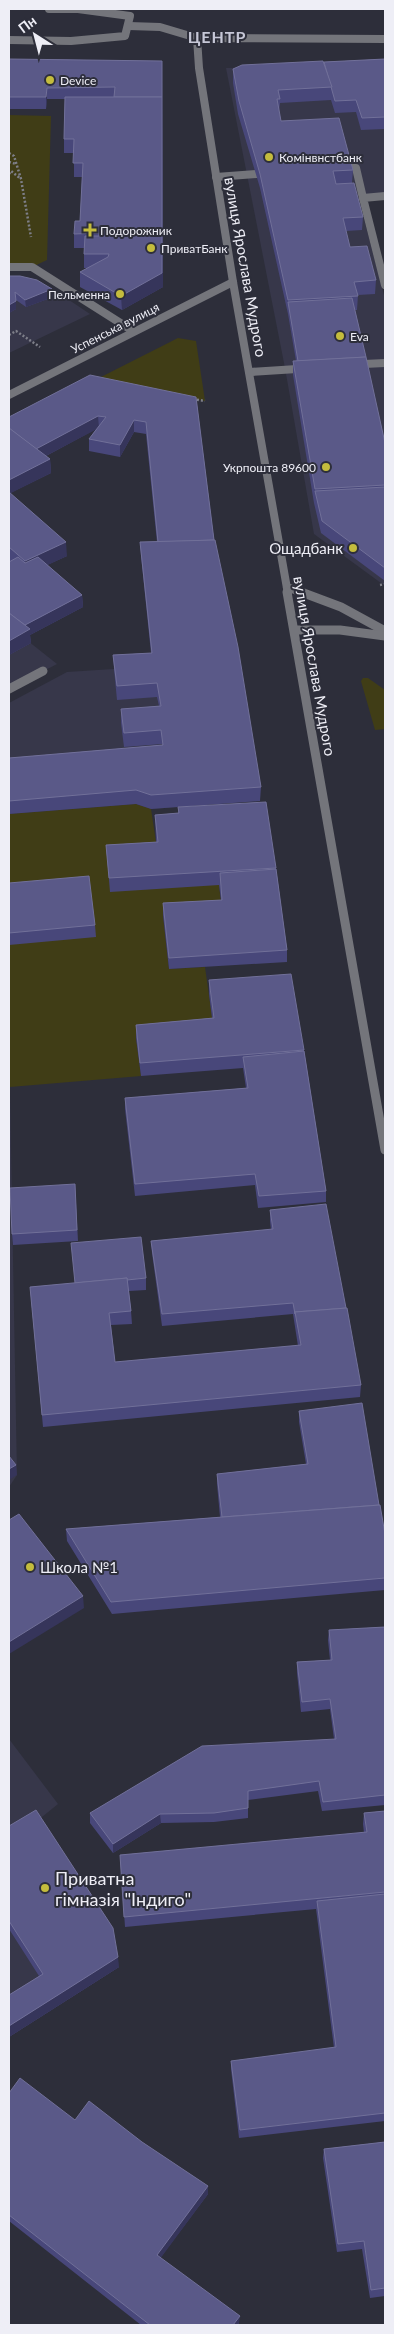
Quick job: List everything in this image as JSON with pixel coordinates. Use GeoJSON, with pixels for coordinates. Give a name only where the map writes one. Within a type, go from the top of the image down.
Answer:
{"type":"FeatureCollection","features":[{"type":"Feature","properties":{"kind":"street"},"geometry":{"type":"LineString","coordinates":[[9,40],[71,41],[125,36],[129,26],[130,16],[102,10],[49,9]]}},
{"type":"Feature","properties":{"kind":"street"},"geometry":{"type":"LineString","coordinates":[[129,26],[160,27],[197,38],[385,39]]}},
{"type":"Feature","properties":{"kind":"street","name":"вулиця Ярослава Мудрого"},"geometry":{"type":"LineString","coordinates":[[197,38],[199,68],[233,282],[385,1150]]}},
{"type":"Feature","properties":{"kind":"street"},"geometry":{"type":"LineString","coordinates":[[348,168],[356,168],[385,285]]}},
{"type":"Feature","properties":{"kind":"street"},"geometry":{"type":"LineString","coordinates":[[216,177],[256,174]]}},
{"type":"Feature","properties":{"kind":"street"},"geometry":{"type":"LineString","coordinates":[[363,198],[385,196]]}},
{"type":"Feature","properties":{"kind":"street"},"geometry":{"type":"LineString","coordinates":[[9,267],[32,267],[133,331]]}},
{"type":"Feature","properties":{"kind":"street","name":"Успенська вулиця"},"geometry":{"type":"LineString","coordinates":[[9,395],[233,282]]}},
{"type":"Feature","properties":{"kind":"street"},"geometry":{"type":"LineString","coordinates":[[364,364],[385,363]]}},
{"type":"Feature","properties":{"kind":"street"},"geometry":{"type":"LineString","coordinates":[[250,372],[297,369]]}},
{"type":"Feature","properties":{"kind":"street"},"geometry":{"type":"LineString","coordinates":[[287,587],[333,604],[385,631]]}},
{"type":"Feature","properties":{"kind":"street"},"geometry":{"type":"LineString","coordinates":[[294,630],[316,628],[360,631],[385,636]]}},
{"type":"Feature","properties":{"kind":"street"},"geometry":{"type":"LineString","coordinates":[[9,689],[42,671]]}},
{"type":"Feature","properties":{"kind":"path"},"geometry":{"type":"LineString","coordinates":[[9,153],[14,156],[21,179],[34,257],[32,267]]}},
{"type":"Feature","properties":{"kind":"path"},"geometry":{"type":"LineString","coordinates":[[9,162],[16,164]]}},
{"type":"Feature","properties":{"kind":"path"},"geometry":{"type":"LineString","coordinates":[[9,174],[11,171],[21,179]]}},
{"type":"Feature","properties":{"kind":"path"},"geometry":{"type":"LineString","coordinates":[[9,335],[16,331],[45,351]]}},
{"type":"Feature","properties":{"kind":"path"},"geometry":{"type":"LineString","coordinates":[[185,397],[204,401]]}},
{"type":"Feature","properties":{"kind":"path"},"geometry":{"type":"LineString","coordinates":[[380,585],[385,584]]}},
{"type":"Feature","properties":{"kind":"shaded area"},"geometry":{"type":"Polygon","coordinates":[[[385,66],[385,194],[358,196],[385,299],[385,586],[314,534],[285,368],[226,68],[385,66]]]}},
{"type":"Feature","properties":{"kind":"shaded area"},"geometry":{"type":"Polygon","coordinates":[[[9,115],[51,116],[47,260],[32,267],[9,267],[9,115]]]}},
{"type":"Feature","properties":{"kind":"shaded area"},"geometry":{"type":"Polygon","coordinates":[[[9,283],[53,297],[60,294],[90,314],[9,353],[9,283]]]}},
{"type":"Feature","properties":{"kind":"shaded area"},"geometry":{"type":"Polygon","coordinates":[[[178,338],[196,341],[205,401],[99,378],[178,338]]]}},
{"type":"Feature","properties":{"kind":"shaded area"},"geometry":{"type":"Polygon","coordinates":[[[9,626],[57,664],[9,689],[9,626]]]}},
{"type":"Feature","properties":{"kind":"shaded area"},"geometry":{"type":"Polygon","coordinates":[[[237,661],[260,801],[151,809],[136,804],[9,814],[9,703],[67,672],[237,661]]]}},
{"type":"Feature","properties":{"kind":"shaded area"},"geometry":{"type":"Polygon","coordinates":[[[363,678],[368,678],[385,690],[385,729],[375,730],[361,681],[363,678]]]}},
{"type":"Feature","properties":{"kind":"shaded area"},"geometry":{"type":"Polygon","coordinates":[[[136,804],[151,809],[158,855],[219,885],[222,912],[163,916],[169,969],[205,967],[214,1031],[136,1038],[141,1076],[10,1087],[9,814],[136,804]]]}},
{"type":"Feature","properties":{"kind":"shaded area"},"geometry":{"type":"Polygon","coordinates":[[[9,1040],[17,1475],[9,1487],[9,1040]]]}},
{"type":"Feature","properties":{"kind":"shaded area","name":"Приватна гімназія \"Індиго\""},"geometry":{"type":"Polygon","coordinates":[[[9,1739],[58,1804],[37,1821],[114,1938],[119,1967],[9,2037],[9,1739]]]}},
{"type":"Feature","properties":{"kind":"building"},"geometry":{"type":"Polygon","coordinates":[[[9,59],[162,61],[162,97],[114,97],[115,87],[47,88],[46,97],[9,97],[9,59]]]}},
{"type":"Feature","properties":{"kind":"building"},"geometry":{"type":"Polygon","coordinates":[[[385,59],[385,117],[362,118],[356,100],[335,101],[324,62],[385,59]]]}},
{"type":"Feature","properties":{"kind":"building"},"geometry":{"type":"Polygon","coordinates":[[[323,61],[332,87],[278,90],[280,99],[277,99],[281,121],[339,118],[353,170],[333,171],[336,184],[354,183],[363,217],[343,218],[350,247],[367,246],[376,280],[354,282],[358,296],[288,300],[260,174],[239,101],[233,69],[242,65],[323,61]]]}},
{"type":"Feature","properties":{"kind":"building"},"geometry":{"type":"Polygon","coordinates":[[[65,97],[162,97],[162,273],[121,296],[80,272],[108,257],[109,254],[84,254],[85,236],[99,236],[99,233],[74,234],[75,221],[80,221],[83,163],[73,163],[74,139],[64,139],[65,97]]]}},
{"type":"Feature","properties":{"kind":"building"},"geometry":{"type":"Polygon","coordinates":[[[9,276],[20,276],[37,280],[52,289],[25,300],[15,292],[16,301],[9,305],[9,276]]]}},
{"type":"Feature","properties":{"kind":"building"},"geometry":{"type":"Polygon","coordinates":[[[352,298],[366,357],[298,361],[288,302],[352,298]]]}},
{"type":"Feature","properties":{"kind":"building"},"geometry":{"type":"Polygon","coordinates":[[[366,357],[385,443],[385,485],[315,489],[293,361],[366,357]]]}},
{"type":"Feature","properties":{"kind":"building"},"geometry":{"type":"Polygon","coordinates":[[[90,375],[196,397],[214,540],[158,542],[146,422],[134,420],[120,445],[89,439],[106,417],[98,416],[36,449],[9,428],[9,417],[90,375]]]}},
{"type":"Feature","properties":{"kind":"building"},"geometry":{"type":"Polygon","coordinates":[[[9,428],[50,459],[9,480],[9,428]]]}},
{"type":"Feature","properties":{"kind":"building"},"geometry":{"type":"Polygon","coordinates":[[[385,487],[385,568],[322,521],[315,491],[385,487]]]}},
{"type":"Feature","properties":{"kind":"building"},"geometry":{"type":"Polygon","coordinates":[[[9,492],[66,542],[25,561],[9,547],[9,492]]]}},
{"type":"Feature","properties":{"kind":"building"},"geometry":{"type":"Polygon","coordinates":[[[215,540],[238,647],[261,787],[151,795],[136,790],[9,801],[9,758],[163,745],[161,730],[124,733],[121,709],[161,706],[157,683],[117,686],[113,655],[152,653],[140,542],[215,540]]]}},
{"type":"Feature","properties":{"kind":"building"},"geometry":{"type":"Polygon","coordinates":[[[18,557],[25,563],[38,557],[82,595],[25,625],[9,613],[9,562],[18,557]]]}},
{"type":"Feature","properties":{"kind":"building"},"geometry":{"type":"Polygon","coordinates":[[[9,613],[30,629],[9,641],[9,613]]]}},
{"type":"Feature","properties":{"kind":"building"},"geometry":{"type":"Polygon","coordinates":[[[266,802],[276,868],[109,878],[106,845],[158,842],[155,815],[179,813],[178,807],[266,802]]]}},
{"type":"Feature","properties":{"kind":"building"},"geometry":{"type":"Polygon","coordinates":[[[276,869],[287,950],[169,958],[163,903],[222,900],[220,873],[276,869]]]}},
{"type":"Feature","properties":{"kind":"building"},"geometry":{"type":"Polygon","coordinates":[[[89,876],[95,925],[9,933],[9,883],[89,876]]]}},
{"type":"Feature","properties":{"kind":"building"},"geometry":{"type":"Polygon","coordinates":[[[291,974],[304,1050],[140,1063],[136,1025],[214,1018],[209,980],[291,974]]]}},
{"type":"Feature","properties":{"kind":"building"},"geometry":{"type":"Polygon","coordinates":[[[304,1051],[326,1191],[259,1196],[255,1174],[135,1184],[125,1098],[248,1088],[243,1057],[304,1051]]]}},
{"type":"Feature","properties":{"kind":"building"},"geometry":{"type":"Polygon","coordinates":[[[75,1184],[77,1230],[12,1234],[10,1188],[75,1184]]]}},
{"type":"Feature","properties":{"kind":"building"},"geometry":{"type":"Polygon","coordinates":[[[326,1204],[346,1308],[295,1312],[295,1314],[293,1303],[162,1314],[151,1241],[273,1229],[270,1210],[326,1204]]]}},
{"type":"Feature","properties":{"kind":"building"},"geometry":{"type":"Polygon","coordinates":[[[141,1237],[146,1278],[75,1283],[71,1243],[141,1237]]]}},
{"type":"Feature","properties":{"kind":"building"},"geometry":{"type":"Polygon","coordinates":[[[127,1278],[131,1311],[109,1313],[115,1362],[301,1345],[295,1312],[347,1308],[361,1385],[42,1415],[30,1287],[127,1278]]]}},
{"type":"Feature","properties":{"kind":"building"},"geometry":{"type":"Polygon","coordinates":[[[362,1403],[379,1505],[222,1517],[217,1474],[308,1464],[299,1411],[362,1403]]]}},
{"type":"Feature","properties":{"kind":"building"},"geometry":{"type":"Polygon","coordinates":[[[9,1456],[16,1465],[9,1469],[9,1456]]]}},
{"type":"Feature","properties":{"kind":"building"},"geometry":{"type":"Polygon","coordinates":[[[380,1505],[385,1534],[385,1578],[111,1602],[66,1529],[380,1505]]]}},
{"type":"Feature","properties":{"kind":"building","name":"Школа №1"},"geometry":{"type":"Polygon","coordinates":[[[19,1514],[83,1596],[9,1642],[9,1520],[19,1514]]]}},
{"type":"Feature","properties":{"kind":"building"},"geometry":{"type":"Polygon","coordinates":[[[385,1627],[385,1795],[323,1802],[319,1781],[248,1791],[248,1808],[214,1813],[160,1814],[113,1844],[90,1813],[202,1746],[336,1739],[330,1699],[302,1702],[297,1662],[332,1660],[329,1630],[385,1627]]]}},
{"type":"Feature","properties":{"kind":"building","name":"Приватна гімназія \"Індиго\""},"geometry":{"type":"Polygon","coordinates":[[[36,1810],[113,1928],[118,1957],[9,2026],[9,1995],[43,1974],[9,1921],[9,1826],[36,1810]]]}},
{"type":"Feature","properties":{"kind":"building"},"geometry":{"type":"Polygon","coordinates":[[[385,1811],[385,1892],[124,1917],[120,1855],[367,1832],[364,1813],[385,1811]]]}},
{"type":"Feature","properties":{"kind":"building"},"geometry":{"type":"Polygon","coordinates":[[[385,1894],[385,2113],[240,2130],[231,2061],[336,2047],[317,1901],[385,1894]]]}},
{"type":"Feature","properties":{"kind":"building"},"geometry":{"type":"Polygon","coordinates":[[[20,2078],[75,2120],[89,2101],[142,2142],[208,2186],[157,2255],[240,2316],[233,2325],[150,2325],[9,2215],[9,2093],[20,2078]]]}},
{"type":"Feature","properties":{"kind":"building"},"geometry":{"type":"Polygon","coordinates":[[[385,2142],[385,2288],[371,2290],[364,2241],[338,2244],[324,2149],[385,2142]]]}},
{"type":"Feature","properties":{"kind":"place","name":"Device"},"geometry":{"type":"Point","coordinates":[50,80]}},
{"type":"Feature","properties":{"kind":"place","name":"Комінвнстбанк"},"geometry":{"type":"Point","coordinates":[269,157]}},
{"type":"Feature","properties":{"kind":"place","name":"Подорожник"},"geometry":{"type":"Point","coordinates":[90,230]}},
{"type":"Feature","properties":{"kind":"place","name":"ПриватБанк"},"geometry":{"type":"Point","coordinates":[151,248]}},
{"type":"Feature","properties":{"kind":"place","name":"Пельменна"},"geometry":{"type":"Point","coordinates":[120,294]}},
{"type":"Feature","properties":{"kind":"place","name":"Eva"},"geometry":{"type":"Point","coordinates":[340,336]}},
{"type":"Feature","properties":{"kind":"place","name":"Укрпошта 89600"},"geometry":{"type":"Point","coordinates":[326,467]}},
{"type":"Feature","properties":{"kind":"place","name":"Ощадбанк"},"geometry":{"type":"Point","coordinates":[353,548]}},
{"type":"Feature","properties":{"kind":"place","name":"Школа №1"},"geometry":{"type":"Point","coordinates":[30,1567]}},
{"type":"Feature","properties":{"kind":"place","name":"Приватна гімназія \"Індиго\""},"geometry":{"type":"Point","coordinates":[45,1888]}},
{"type":"Feature","properties":{"kind":"district","name":"ЦЕНТР"},"geometry":{"type":"Point","coordinates":[217,36]}}]}
